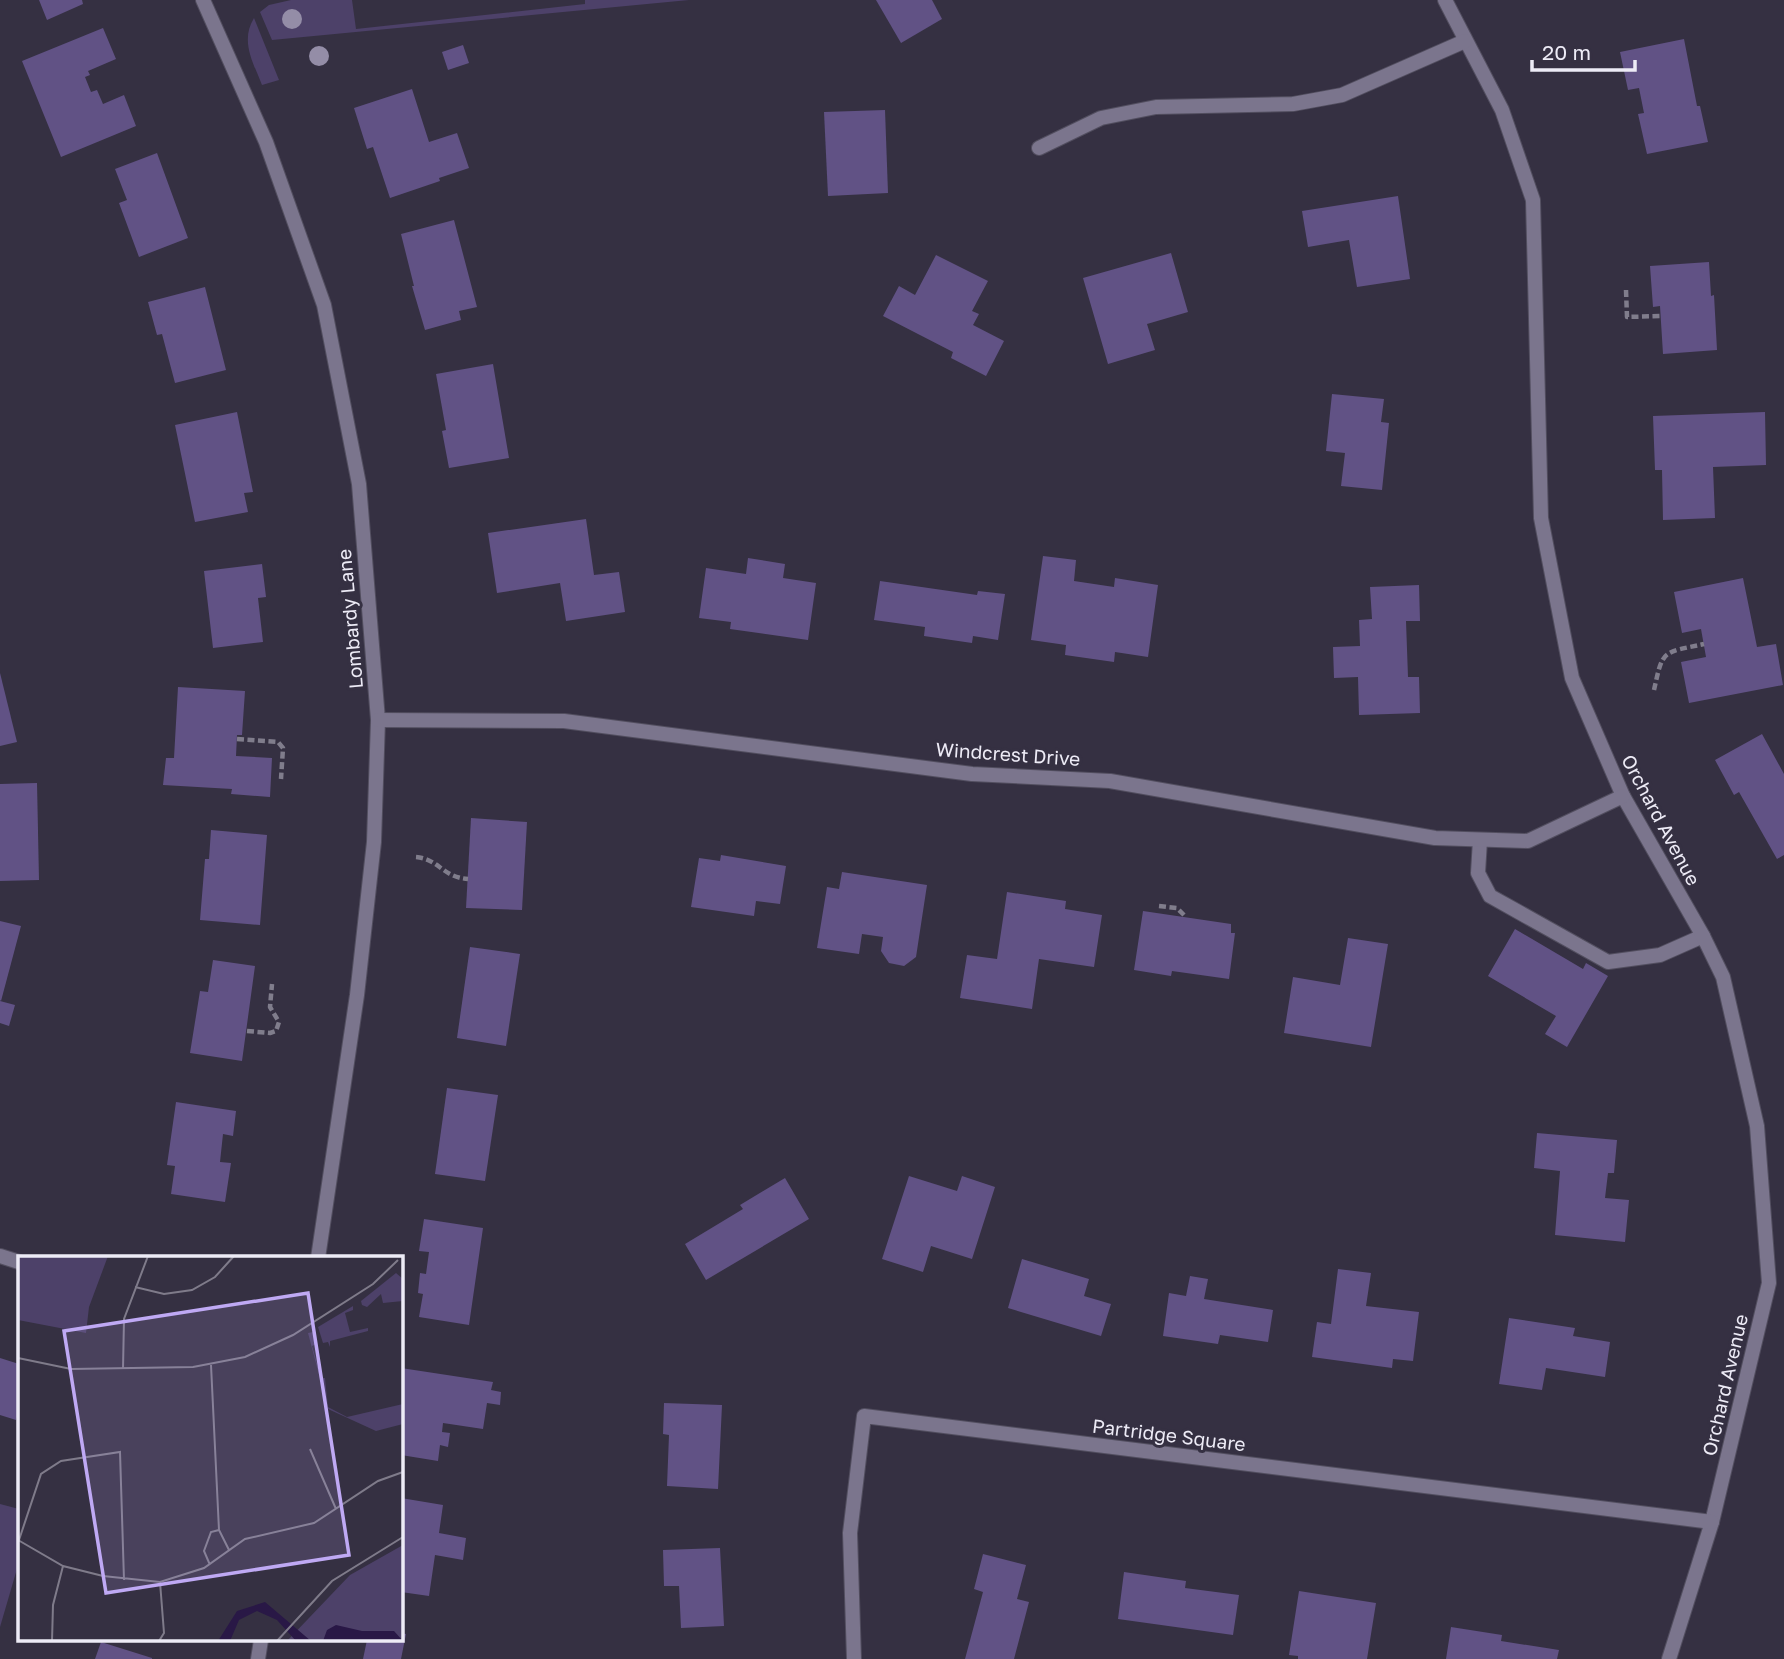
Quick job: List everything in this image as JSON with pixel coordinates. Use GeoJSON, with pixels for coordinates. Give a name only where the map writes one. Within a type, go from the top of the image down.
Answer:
{"type":"FeatureCollection","features":[{"type":"Feature","properties":{"kind":"street","name":"Lombardy Lane"},"geometry":{"type":"LineString","coordinates":[[203,0],[266,142],[324,305],[359,484],[378,720],[374,842],[367,913],[318,1256]]}},
{"type":"Feature","properties":{"kind":"street","name":"Orchard Avenue"},"geometry":{"type":"LineString","coordinates":[[1445,0],[1502,110],[1533,200],[1541,518],[1572,678],[1623,796],[1703,936],[1723,978],[1757,1126],[1777,1283],[1712,1522],[1670,1659]]}},
{"type":"Feature","properties":{"kind":"street"},"geometry":{"type":"LineString","coordinates":[[1039,148],[1101,118],[1156,107],[1293,104],[1342,95],[1465,41]]}},
{"type":"Feature","properties":{"kind":"street","name":"Windcrest Drive"},"geometry":{"type":"LineString","coordinates":[[378,720],[564,721],[972,774],[1110,781],[1435,838],[1480,841],[1528,841],[1623,796]]}},
{"type":"Feature","properties":{"kind":"street"},"geometry":{"type":"LineString","coordinates":[[1480,841],[1478,873],[1490,896],[1608,961],[1660,955],[1703,936]]}},
{"type":"Feature","properties":{"kind":"street"},"geometry":{"type":"LineString","coordinates":[[0,1256],[18,1262]]}},
{"type":"Feature","properties":{"kind":"street","name":"Partridge Square"},"geometry":{"type":"LineString","coordinates":[[854,1659],[850,1533],[864,1416],[1712,1522]]}},
{"type":"Feature","properties":{"kind":"path"},"geometry":{"type":"LineString","coordinates":[[1626,290],[1627,317],[1661,316]]}},
{"type":"Feature","properties":{"kind":"path"},"geometry":{"type":"LineString","coordinates":[[1654,690],[1661,660],[1671,651],[1703,644]]}},
{"type":"Feature","properties":{"kind":"path"},"geometry":{"type":"LineString","coordinates":[[237,739],[278,742],[284,748],[281,779]]}},
{"type":"Feature","properties":{"kind":"path"},"geometry":{"type":"LineString","coordinates":[[416,857],[427,858],[450,876],[468,879]]}},
{"type":"Feature","properties":{"kind":"path"},"geometry":{"type":"LineString","coordinates":[[1158,906],[1177,908],[1186,917]]}},
{"type":"Feature","properties":{"kind":"path"},"geometry":{"type":"LineString","coordinates":[[247,1031],[276,1031],[279,1021],[270,1007],[272,984]]}},
{"type":"Feature","properties":{"kind":"shaded area"},"geometry":{"type":"Polygon","coordinates":[[[291,0],[352,0],[356,29],[585,4],[585,0],[689,0],[272,40],[260,12],[269,5],[291,0]]]}},
{"type":"Feature","properties":{"kind":"shaded area"},"geometry":{"type":"Polygon","coordinates":[[[254,18],[279,80],[262,85],[249,52],[248,35],[254,18]]]}},
{"type":"Feature","properties":{"kind":"shaded area"},"geometry":{"type":"Polygon","coordinates":[[[0,1504],[18,1509],[18,1565],[0,1627],[0,1504]]]}},
{"type":"Feature","properties":{"kind":"building"},"geometry":{"type":"Polygon","coordinates":[[[39,0],[82,0],[83,4],[47,20],[39,0]]]}},
{"type":"Feature","properties":{"kind":"building"},"geometry":{"type":"Polygon","coordinates":[[[876,0],[932,0],[942,19],[901,43],[876,0]]]}},
{"type":"Feature","properties":{"kind":"building"},"geometry":{"type":"Polygon","coordinates":[[[103,28],[116,59],[88,71],[90,75],[85,77],[91,92],[97,90],[103,104],[124,95],[136,126],[61,157],[22,61],[103,28]]]}},
{"type":"Feature","properties":{"kind":"building"},"geometry":{"type":"Polygon","coordinates":[[[1684,39],[1697,106],[1700,106],[1708,142],[1647,154],[1638,114],[1644,113],[1639,88],[1628,90],[1620,52],[1684,39]]]}},
{"type":"Feature","properties":{"kind":"building"},"geometry":{"type":"Polygon","coordinates":[[[463,45],[469,63],[448,70],[442,52],[463,45]]]}},
{"type":"Feature","properties":{"kind":"building"},"geometry":{"type":"Polygon","coordinates":[[[412,89],[429,142],[457,133],[469,168],[390,198],[373,147],[367,149],[354,108],[412,89]]]}},
{"type":"Feature","properties":{"kind":"building"},"geometry":{"type":"Polygon","coordinates":[[[885,110],[888,193],[828,196],[824,112],[885,110]]]}},
{"type":"Feature","properties":{"kind":"building"},"geometry":{"type":"Polygon","coordinates":[[[157,153],[188,238],[139,257],[119,203],[127,200],[115,169],[157,153]]]}},
{"type":"Feature","properties":{"kind":"building"},"geometry":{"type":"Polygon","coordinates":[[[1398,196],[1410,279],[1357,287],[1349,240],[1308,247],[1302,211],[1398,196]]]}},
{"type":"Feature","properties":{"kind":"building"},"geometry":{"type":"Polygon","coordinates":[[[454,220],[477,307],[459,311],[461,320],[425,330],[401,234],[454,220]]]}},
{"type":"Feature","properties":{"kind":"building"},"geometry":{"type":"Polygon","coordinates":[[[1171,253],[1188,312],[1147,324],[1155,350],[1108,364],[1083,278],[1171,253]]]}},
{"type":"Feature","properties":{"kind":"building"},"geometry":{"type":"Polygon","coordinates":[[[936,255],[988,281],[972,311],[979,314],[973,325],[1004,341],[986,376],[951,358],[953,352],[883,316],[899,286],[915,295],[936,255]]]}},
{"type":"Feature","properties":{"kind":"building"},"geometry":{"type":"Polygon","coordinates":[[[1709,262],[1717,350],[1663,354],[1660,306],[1653,307],[1650,266],[1709,262]]]}},
{"type":"Feature","properties":{"kind":"building"},"geometry":{"type":"Polygon","coordinates":[[[205,287],[226,370],[175,383],[162,334],[157,335],[148,302],[205,287]]]}},
{"type":"Feature","properties":{"kind":"building"},"geometry":{"type":"Polygon","coordinates":[[[493,364],[509,458],[449,468],[442,431],[446,430],[436,374],[493,364]]]}},
{"type":"Feature","properties":{"kind":"building"},"geometry":{"type":"Polygon","coordinates":[[[1332,394],[1384,399],[1381,422],[1389,423],[1382,490],[1341,486],[1345,453],[1326,451],[1332,394]]]}},
{"type":"Feature","properties":{"kind":"building"},"geometry":{"type":"Polygon","coordinates":[[[237,412],[253,492],[244,493],[248,512],[195,522],[175,425],[237,412]]]}},
{"type":"Feature","properties":{"kind":"building"},"geometry":{"type":"Polygon","coordinates":[[[1765,412],[1766,465],[1713,467],[1715,518],[1663,520],[1662,470],[1655,470],[1653,416],[1765,412]]]}},
{"type":"Feature","properties":{"kind":"building"},"geometry":{"type":"Polygon","coordinates":[[[586,519],[594,575],[619,572],[625,612],[566,621],[560,583],[497,593],[488,533],[586,519]]]}},
{"type":"Feature","properties":{"kind":"building"},"geometry":{"type":"Polygon","coordinates":[[[1043,556],[1076,560],[1074,581],[1114,587],[1115,578],[1158,585],[1148,657],[1115,652],[1114,662],[1065,655],[1066,645],[1031,640],[1043,556]]]}},
{"type":"Feature","properties":{"kind":"building"},"geometry":{"type":"Polygon","coordinates":[[[748,558],[785,564],[783,578],[816,583],[808,640],[730,629],[731,622],[699,618],[706,568],[746,574],[748,558]]]}},
{"type":"Feature","properties":{"kind":"building"},"geometry":{"type":"Polygon","coordinates":[[[262,564],[266,597],[258,598],[263,642],[213,648],[204,571],[262,564]]]}},
{"type":"Feature","properties":{"kind":"building"},"geometry":{"type":"Polygon","coordinates":[[[1743,578],[1757,647],[1776,644],[1783,685],[1689,703],[1681,662],[1706,657],[1701,629],[1682,633],[1674,592],[1743,578]]]}},
{"type":"Feature","properties":{"kind":"building"},"geometry":{"type":"Polygon","coordinates":[[[880,581],[977,595],[978,591],[1005,594],[998,640],[973,636],[972,643],[924,636],[925,627],[874,620],[880,581]]]}},
{"type":"Feature","properties":{"kind":"building"},"geometry":{"type":"Polygon","coordinates":[[[1419,585],[1420,621],[1406,621],[1408,677],[1419,677],[1420,713],[1359,715],[1358,677],[1334,678],[1333,647],[1360,646],[1359,620],[1372,619],[1370,587],[1419,585]]]}},
{"type":"Feature","properties":{"kind":"building"},"geometry":{"type":"Polygon","coordinates":[[[0,673],[17,742],[0,746],[0,673]]]}},
{"type":"Feature","properties":{"kind":"building"},"geometry":{"type":"Polygon","coordinates":[[[178,687],[245,691],[242,735],[237,735],[236,756],[272,758],[270,797],[231,794],[232,789],[163,785],[166,758],[174,758],[178,687]]]}},
{"type":"Feature","properties":{"kind":"building"},"geometry":{"type":"Polygon","coordinates":[[[1762,734],[1784,774],[1784,855],[1777,859],[1739,792],[1734,795],[1715,760],[1762,734]]]}},
{"type":"Feature","properties":{"kind":"building"},"geometry":{"type":"Polygon","coordinates":[[[37,783],[39,880],[0,881],[0,784],[37,783]]]}},
{"type":"Feature","properties":{"kind":"building"},"geometry":{"type":"Polygon","coordinates":[[[471,818],[527,822],[522,910],[466,908],[471,818]]]}},
{"type":"Feature","properties":{"kind":"building"},"geometry":{"type":"Polygon","coordinates":[[[211,830],[267,835],[260,925],[200,920],[205,859],[209,859],[211,830]]]}},
{"type":"Feature","properties":{"kind":"building"},"geometry":{"type":"Polygon","coordinates":[[[721,855],[786,866],[780,904],[756,901],[754,916],[691,907],[699,858],[720,861],[721,855]]]}},
{"type":"Feature","properties":{"kind":"building"},"geometry":{"type":"Polygon","coordinates":[[[842,872],[927,885],[916,957],[904,966],[889,963],[881,951],[883,937],[862,934],[859,954],[817,948],[827,887],[839,889],[842,872]]]}},
{"type":"Feature","properties":{"kind":"building"},"geometry":{"type":"Polygon","coordinates":[[[1007,892],[1066,901],[1065,909],[1102,915],[1094,967],[1039,959],[1032,1009],[960,998],[967,955],[997,959],[1007,892]]]}},
{"type":"Feature","properties":{"kind":"building"},"geometry":{"type":"Polygon","coordinates":[[[1143,911],[1231,924],[1231,933],[1235,933],[1229,979],[1172,971],[1171,976],[1134,970],[1143,911]]]}},
{"type":"Feature","properties":{"kind":"building"},"geometry":{"type":"Polygon","coordinates":[[[0,921],[21,926],[1,1001],[0,1000],[0,921]]]}},
{"type":"Feature","properties":{"kind":"building"},"geometry":{"type":"Polygon","coordinates":[[[1515,929],[1583,969],[1586,963],[1608,976],[1567,1047],[1545,1034],[1556,1016],[1488,976],[1515,929]]]}},
{"type":"Feature","properties":{"kind":"building"},"geometry":{"type":"Polygon","coordinates":[[[1348,938],[1388,944],[1371,1047],[1284,1033],[1293,977],[1340,985],[1348,938]]]}},
{"type":"Feature","properties":{"kind":"building"},"geometry":{"type":"Polygon","coordinates":[[[470,947],[520,954],[506,1046],[457,1038],[470,947]]]}},
{"type":"Feature","properties":{"kind":"building"},"geometry":{"type":"Polygon","coordinates":[[[213,960],[255,966],[242,1061],[190,1053],[200,991],[208,992],[213,960]]]}},
{"type":"Feature","properties":{"kind":"building"},"geometry":{"type":"Polygon","coordinates":[[[0,1001],[15,1005],[9,1026],[0,1023],[0,1001]]]}},
{"type":"Feature","properties":{"kind":"building"},"geometry":{"type":"Polygon","coordinates":[[[447,1088],[498,1095],[485,1181],[435,1174],[447,1088]]]}},
{"type":"Feature","properties":{"kind":"building"},"geometry":{"type":"Polygon","coordinates":[[[176,1102],[236,1111],[233,1136],[223,1134],[220,1162],[231,1163],[225,1202],[171,1194],[175,1166],[167,1165],[176,1102]]]}},
{"type":"Feature","properties":{"kind":"building"},"geometry":{"type":"Polygon","coordinates":[[[1537,1133],[1617,1140],[1614,1173],[1608,1173],[1605,1198],[1629,1200],[1625,1242],[1555,1235],[1560,1171],[1534,1168],[1537,1133]]]}},
{"type":"Feature","properties":{"kind":"building"},"geometry":{"type":"Polygon","coordinates":[[[909,1176],[957,1191],[962,1176],[995,1187],[972,1259],[931,1246],[923,1272],[882,1259],[909,1176]]]}},
{"type":"Feature","properties":{"kind":"building"},"geometry":{"type":"Polygon","coordinates":[[[785,1178],[809,1219],[706,1280],[685,1244],[743,1209],[740,1205],[785,1178]]]}},
{"type":"Feature","properties":{"kind":"building"},"geometry":{"type":"Polygon","coordinates":[[[424,1219],[483,1228],[469,1325],[419,1317],[423,1294],[418,1293],[420,1273],[426,1274],[429,1252],[419,1251],[424,1219]]]}},
{"type":"Feature","properties":{"kind":"building"},"geometry":{"type":"Polygon","coordinates":[[[1022,1259],[1089,1279],[1084,1296],[1111,1304],[1101,1336],[1008,1308],[1022,1259]]]}},
{"type":"Feature","properties":{"kind":"building"},"geometry":{"type":"Polygon","coordinates":[[[1338,1269],[1371,1273],[1366,1306],[1419,1312],[1413,1361],[1393,1359],[1392,1368],[1312,1357],[1317,1322],[1331,1324],[1338,1269]]]}},
{"type":"Feature","properties":{"kind":"building"},"geometry":{"type":"Polygon","coordinates":[[[1190,1276],[1208,1279],[1204,1299],[1273,1310],[1268,1342],[1220,1335],[1218,1344],[1163,1336],[1169,1293],[1186,1296],[1190,1276]]]}},
{"type":"Feature","properties":{"kind":"building"},"geometry":{"type":"Polygon","coordinates":[[[1509,1318],[1575,1328],[1573,1336],[1610,1342],[1605,1377],[1546,1368],[1542,1390],[1499,1384],[1509,1318]]]}},
{"type":"Feature","properties":{"kind":"building"},"geometry":{"type":"Polygon","coordinates":[[[0,1358],[18,1364],[18,1414],[16,1420],[0,1415],[0,1358]]]}},
{"type":"Feature","properties":{"kind":"building"},"geometry":{"type":"Polygon","coordinates":[[[402,1368],[493,1382],[491,1390],[501,1392],[500,1405],[487,1403],[483,1429],[443,1423],[442,1432],[450,1433],[448,1447],[440,1445],[438,1461],[402,1455],[402,1368]]]}},
{"type":"Feature","properties":{"kind":"building"},"geometry":{"type":"Polygon","coordinates":[[[664,1403],[722,1405],[718,1489],[667,1486],[669,1435],[663,1434],[664,1403]]]}},
{"type":"Feature","properties":{"kind":"building"},"geometry":{"type":"Polygon","coordinates":[[[402,1498],[443,1505],[439,1533],[466,1538],[463,1560],[435,1555],[429,1596],[402,1592],[402,1498]]]}},
{"type":"Feature","properties":{"kind":"building"},"geometry":{"type":"Polygon","coordinates":[[[720,1548],[724,1626],[681,1628],[679,1586],[664,1586],[663,1550],[720,1548]]]}},
{"type":"Feature","properties":{"kind":"building"},"geometry":{"type":"Polygon","coordinates":[[[983,1554],[1026,1565],[1017,1599],[1029,1602],[1014,1659],[965,1659],[983,1592],[974,1589],[983,1554]]]}},
{"type":"Feature","properties":{"kind":"building"},"geometry":{"type":"Polygon","coordinates":[[[1124,1572],[1186,1581],[1185,1588],[1239,1595],[1233,1635],[1118,1619],[1124,1572]]]}},
{"type":"Feature","properties":{"kind":"building"},"geometry":{"type":"Polygon","coordinates":[[[1299,1591],[1376,1603],[1367,1659],[1298,1659],[1298,1656],[1289,1655],[1299,1591]]]}},
{"type":"Feature","properties":{"kind":"building"},"geometry":{"type":"Polygon","coordinates":[[[1451,1627],[1502,1635],[1501,1641],[1559,1650],[1557,1659],[1446,1659],[1451,1627]]]}},
{"type":"Feature","properties":{"kind":"building"},"geometry":{"type":"Polygon","coordinates":[[[402,1633],[406,1634],[401,1659],[363,1659],[367,1642],[402,1642],[402,1633]]]}},
{"type":"Feature","properties":{"kind":"building"},"geometry":{"type":"Polygon","coordinates":[[[101,1642],[152,1658],[152,1659],[95,1659],[101,1642]]]}}]}
